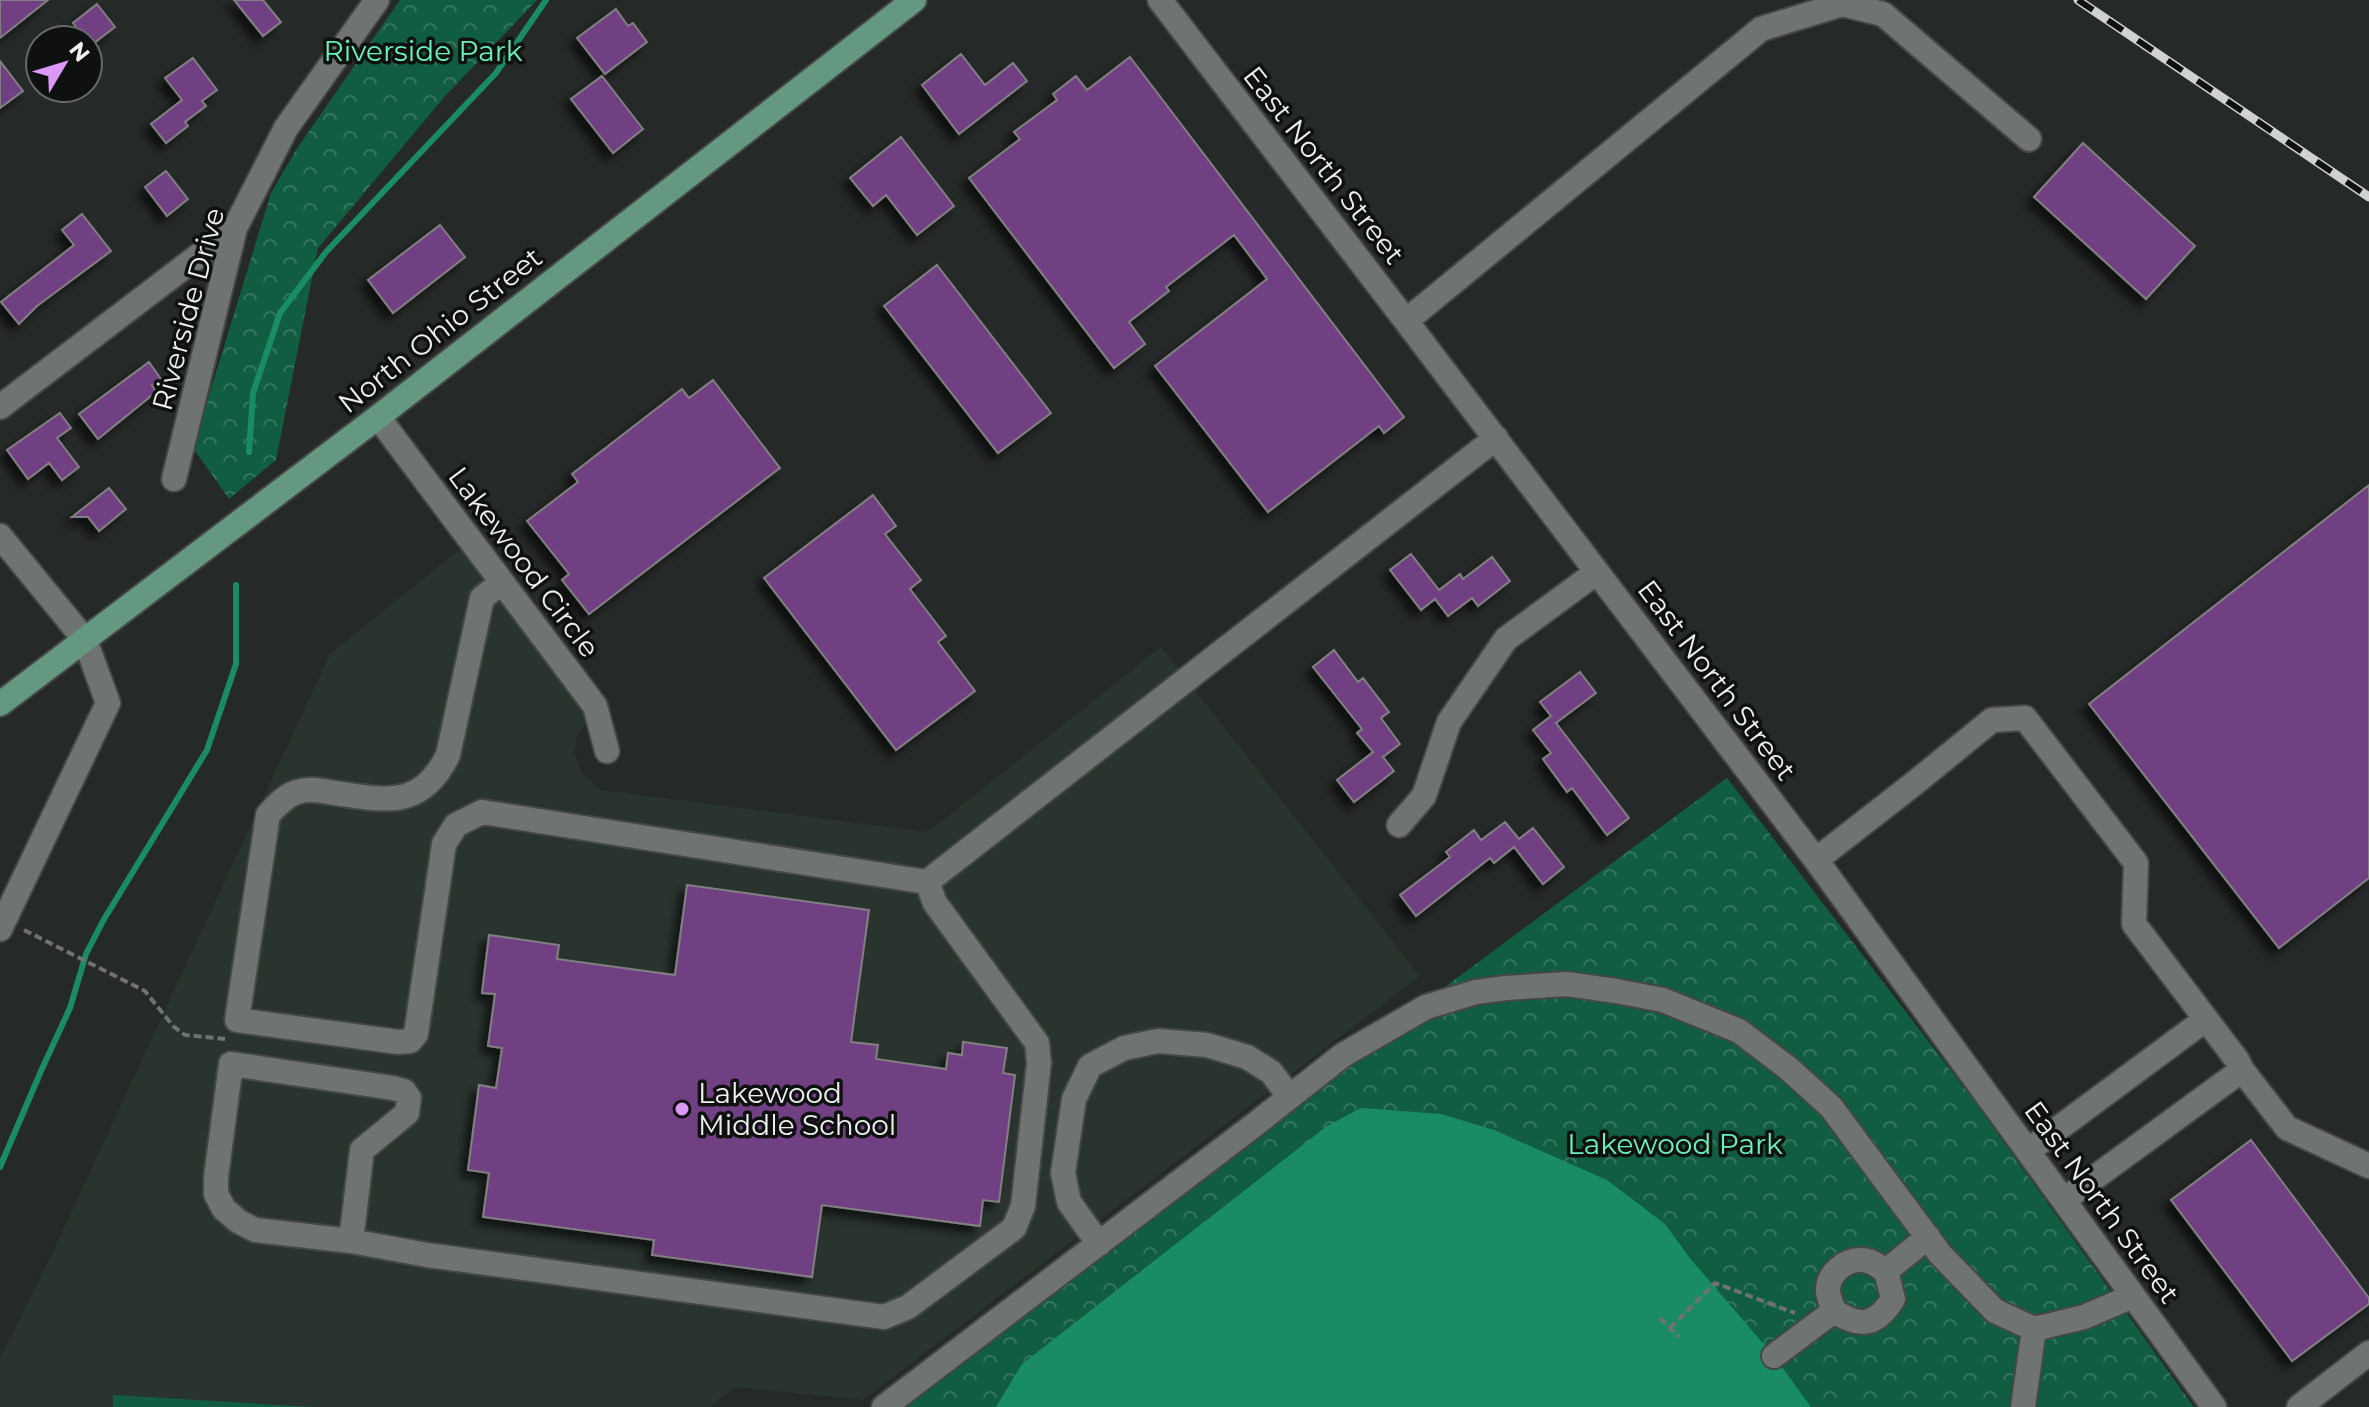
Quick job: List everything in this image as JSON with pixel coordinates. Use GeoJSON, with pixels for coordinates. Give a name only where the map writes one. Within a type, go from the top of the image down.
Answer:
{"type":"FeatureCollection","features":[{"type":"Feature","properties":{"kind":"main road","name":"North Ohio Street"},"geometry":{"type":"LineString","coordinates":[[0,704],[378,417],[914,0]]}},
{"type":"Feature","properties":{"kind":"street","name":"Riverside Drive"},"geometry":{"type":"LineString","coordinates":[[174,479],[235,228],[286,128],[377,0]]}},
{"type":"Feature","properties":{"kind":"street","name":"East North Street"},"geometry":{"type":"LineString","coordinates":[[1160,0],[1816,860],[2214,1407]]}},
{"type":"Feature","properties":{"kind":"street"},"geometry":{"type":"LineString","coordinates":[[1406,321],[1761,29],[1842,4],[1883,14],[2029,139]]}},
{"type":"Feature","properties":{"kind":"street"},"geometry":{"type":"LineString","coordinates":[[0,407],[235,228]]}},
{"type":"Feature","properties":{"kind":"street","name":"Lakewood Circle"},"geometry":{"type":"LineString","coordinates":[[378,417],[595,706],[607,751]]}},
{"type":"Feature","properties":{"kind":"street"},"geometry":{"type":"LineString","coordinates":[[237,1020],[398,1042],[410,1041],[416,1034],[444,844],[456,825],[482,812],[927,882],[1496,438]]}},
{"type":"Feature","properties":{"kind":"street"},"geometry":{"type":"LineString","coordinates":[[0,536],[85,640],[108,703],[0,929]]}},
{"type":"Feature","properties":{"kind":"street"},"geometry":{"type":"LineString","coordinates":[[1399,825],[1424,796],[1449,722],[1506,639],[1597,572]]}},
{"type":"Feature","properties":{"kind":"street"},"geometry":{"type":"LineString","coordinates":[[502,582],[482,598],[448,755],[441,770],[426,785],[406,798],[383,800],[312,790],[295,792],[280,801],[268,815],[216,1177],[216,1194],[224,1209],[238,1221],[255,1230],[884,1317],[908,1307],[1014,1228],[1023,1206],[1039,1063],[1037,1043],[935,903],[927,882]]}},
{"type":"Feature","properties":{"kind":"street"},"geometry":{"type":"LineString","coordinates":[[1816,860],[1992,720],[2025,718],[2136,863],[2134,924],[2242,1070],[2287,1128],[2369,1166]]}},
{"type":"Feature","properties":{"kind":"street"},"geometry":{"type":"LineString","coordinates":[[884,1407],[1343,1055],[1426,1007],[1476,992],[1567,984],[1663,1000],[1739,1031],[1788,1068],[1831,1107],[1940,1254],[1995,1311],[2034,1329],[2084,1317],[2133,1296]]}},
{"type":"Feature","properties":{"kind":"street"},"geometry":{"type":"LineString","coordinates":[[2028,1151],[2206,1019]]}},
{"type":"Feature","properties":{"kind":"street"},"geometry":{"type":"LineString","coordinates":[[1099,1244],[1069,1202],[1063,1173],[1074,1099],[1090,1066],[1124,1048],[1158,1041],[1207,1045],[1247,1057],[1271,1072],[1290,1097]]}},
{"type":"Feature","properties":{"kind":"street"},"geometry":{"type":"LineString","coordinates":[[231,1064],[393,1088],[404,1091],[409,1098],[407,1113],[362,1150],[351,1241]]}},
{"type":"Feature","properties":{"kind":"street"},"geometry":{"type":"LineString","coordinates":[[2064,1200],[2242,1070]]}},
{"type":"Feature","properties":{"kind":"street"},"geometry":{"type":"LineString","coordinates":[[1886,1271],[1928,1237]]}},
{"type":"Feature","properties":{"kind":"street"},"geometry":{"type":"LineString","coordinates":[[1774,1356],[1827,1316],[1865,1323],[1883,1315],[1893,1299],[1886,1271],[1860,1259],[1843,1264],[1832,1276],[1827,1316]]}},
{"type":"Feature","properties":{"kind":"street"},"geometry":{"type":"LineString","coordinates":[[2023,1407],[2034,1329]]}},
{"type":"Feature","properties":{"kind":"street"},"geometry":{"type":"LineString","coordinates":[[2299,1407],[2369,1353]]}},
{"type":"Feature","properties":{"kind":"path"},"geometry":{"type":"LineString","coordinates":[[35,936],[127,982]]}},
{"type":"Feature","properties":{"kind":"path"},"geometry":{"type":"LineString","coordinates":[[1670,1328],[1715,1283],[1827,1316]]}},
{"type":"Feature","properties":{"kind":"path"},"geometry":{"type":"LineString","coordinates":[[1660,1318],[1679,1337]]}},
{"type":"Feature","properties":{"kind":"shaded area","name":"Lakewood Middle School"},"geometry":{"type":"Polygon","coordinates":[[[465,545],[584,706],[586,722],[577,737],[574,752],[582,773],[600,790],[928,832],[1161,647],[1420,976],[863,1400],[734,1387],[710,1407],[0,1407],[0,1359],[57,1243],[330,654],[465,545]]]}},
{"type":"Feature","properties":{"kind":"shaded area"},"geometry":{"type":"Polygon","coordinates":[[[1361,1108],[1441,1114],[1494,1130],[1607,1180],[1665,1224],[1689,1257],[1774,1356],[1811,1407],[996,1407],[1022,1364],[1327,1126],[1361,1108]]]}},
{"type":"Feature","properties":{"kind":"green space","name":"Riverside Park"},"geometry":{"type":"Polygon","coordinates":[[[400,0],[537,0],[446,95],[318,248],[276,460],[229,499],[193,448],[271,193],[296,150],[400,0]]]}},
{"type":"Feature","properties":{"kind":"green space","name":"Lakewood Park"},"geometry":{"type":"Polygon","coordinates":[[[1727,778],[1975,1102],[2194,1407],[906,1407],[1375,1047],[1450,983],[1727,778]]]}},
{"type":"Feature","properties":{"kind":"green space"},"geometry":{"type":"Polygon","coordinates":[[[113,1395],[314,1407],[113,1407],[113,1395]]]}},
{"type":"Feature","properties":{"kind":"building"},"geometry":{"type":"Polygon","coordinates":[[[0,0],[48,0],[0,38],[0,0]]]}},
{"type":"Feature","properties":{"kind":"building"},"geometry":{"type":"Polygon","coordinates":[[[234,0],[263,0],[281,22],[263,36],[234,0]]]}},
{"type":"Feature","properties":{"kind":"building"},"geometry":{"type":"Polygon","coordinates":[[[97,4],[115,27],[104,35],[104,24],[73,23],[97,4]]]}},
{"type":"Feature","properties":{"kind":"building"},"geometry":{"type":"Polygon","coordinates":[[[616,9],[628,26],[633,23],[647,42],[605,74],[577,38],[616,9]]]}},
{"type":"Feature","properties":{"kind":"building"},"geometry":{"type":"Polygon","coordinates":[[[961,54],[985,85],[1013,63],[1027,81],[959,134],[922,85],[961,54]]]}},
{"type":"Feature","properties":{"kind":"building"},"geometry":{"type":"Polygon","coordinates":[[[1130,57],[1404,417],[1384,433],[1379,426],[1268,512],[1155,366],[1267,279],[1234,235],[1166,287],[1169,291],[1129,322],[1145,344],[1114,368],[969,178],[1020,139],[1014,132],[1057,100],[1053,94],[1076,76],[1087,90],[1130,57]]]}},
{"type":"Feature","properties":{"kind":"building"},"geometry":{"type":"Polygon","coordinates":[[[193,58],[217,90],[202,101],[206,106],[185,122],[188,126],[166,143],[151,124],[182,100],[165,78],[193,58]]]}},
{"type":"Feature","properties":{"kind":"building"},"geometry":{"type":"Polygon","coordinates":[[[0,61],[23,91],[0,108],[0,61]]]}},
{"type":"Feature","properties":{"kind":"building"},"geometry":{"type":"Polygon","coordinates":[[[602,76],[643,129],[613,153],[571,99],[602,76]]]}},
{"type":"Feature","properties":{"kind":"building"},"geometry":{"type":"Polygon","coordinates":[[[901,137],[954,206],[917,235],[886,195],[873,206],[850,178],[901,137]]]}},
{"type":"Feature","properties":{"kind":"building"},"geometry":{"type":"Polygon","coordinates":[[[2083,143],[2195,246],[2146,299],[2034,197],[2083,143]]]}},
{"type":"Feature","properties":{"kind":"building"},"geometry":{"type":"Polygon","coordinates":[[[166,171],[188,199],[167,216],[145,187],[166,171]]]}},
{"type":"Feature","properties":{"kind":"building"},"geometry":{"type":"Polygon","coordinates":[[[82,214],[111,251],[37,306],[19,324],[1,302],[74,245],[62,230],[82,214]]]}},
{"type":"Feature","properties":{"kind":"building"},"geometry":{"type":"Polygon","coordinates":[[[440,225],[465,257],[393,313],[368,280],[440,225]]]}},
{"type":"Feature","properties":{"kind":"building"},"geometry":{"type":"Polygon","coordinates":[[[937,265],[1051,413],[998,453],[884,306],[937,265]]]}},
{"type":"Feature","properties":{"kind":"building"},"geometry":{"type":"Polygon","coordinates":[[[149,362],[161,379],[152,385],[156,392],[98,439],[79,414],[149,362]]]}},
{"type":"Feature","properties":{"kind":"building"},"geometry":{"type":"Polygon","coordinates":[[[713,380],[780,468],[589,614],[562,580],[569,574],[527,521],[578,482],[572,474],[682,389],[689,398],[713,380]]]}},
{"type":"Feature","properties":{"kind":"building"},"geometry":{"type":"Polygon","coordinates":[[[60,413],[71,428],[57,438],[79,467],[62,480],[49,463],[28,479],[7,450],[60,413]]]}},
{"type":"Feature","properties":{"kind":"building"},"geometry":{"type":"Polygon","coordinates":[[[2369,485],[2369,878],[2279,948],[2089,704],[2369,485]]]}},
{"type":"Feature","properties":{"kind":"building"},"geometry":{"type":"Polygon","coordinates":[[[109,488],[126,509],[99,531],[88,517],[72,517],[109,488]]]}},
{"type":"Feature","properties":{"kind":"building"},"geometry":{"type":"Polygon","coordinates":[[[873,495],[896,526],[885,534],[921,580],[910,589],[946,636],[938,642],[975,691],[896,750],[764,578],[873,495]]]}},
{"type":"Feature","properties":{"kind":"building"},"geometry":{"type":"Polygon","coordinates":[[[1411,554],[1439,590],[1460,574],[1463,579],[1492,557],[1510,581],[1478,606],[1472,598],[1448,616],[1435,599],[1421,610],[1390,570],[1411,554]]]}},
{"type":"Feature","properties":{"kind":"building"},"geometry":{"type":"Polygon","coordinates":[[[1334,650],[1358,682],[1363,678],[1389,712],[1381,718],[1400,744],[1383,757],[1394,771],[1354,802],[1337,780],[1373,752],[1357,733],[1362,729],[1313,667],[1334,650]]]}},
{"type":"Feature","properties":{"kind":"building"},"geometry":{"type":"Polygon","coordinates":[[[1580,672],[1596,693],[1556,723],[1629,818],[1607,835],[1572,788],[1567,792],[1543,759],[1551,753],[1533,730],[1551,716],[1540,702],[1580,672]]]}},
{"type":"Feature","properties":{"kind":"building"},"geometry":{"type":"Polygon","coordinates":[[[1505,822],[1519,839],[1533,828],[1564,867],[1543,884],[1514,847],[1494,863],[1490,858],[1416,916],[1400,895],[1450,857],[1446,852],[1474,830],[1481,840],[1505,822]]]}},
{"type":"Feature","properties":{"kind":"building"},"geometry":{"type":"Polygon","coordinates":[[[687,885],[869,910],[851,1042],[878,1045],[876,1059],[946,1069],[948,1053],[962,1055],[963,1042],[1007,1048],[1003,1073],[1015,1075],[999,1202],[983,1200],[980,1226],[822,1205],[812,1277],[652,1255],[654,1240],[483,1217],[489,1173],[468,1170],[479,1085],[496,1088],[502,1048],[488,1046],[495,994],[482,993],[489,935],[559,945],[557,959],[675,975],[687,885]]]}},
{"type":"Feature","properties":{"kind":"building"},"geometry":{"type":"Polygon","coordinates":[[[2251,1140],[2369,1298],[2369,1304],[2292,1361],[2171,1200],[2251,1140]]]}},
{"type":"Feature","properties":{"kind":"waterway"},"geometry":{"type":"LineString","coordinates":[[249,452],[253,393],[280,313],[326,252],[496,73],[546,0]]}},
{"type":"Feature","properties":{"kind":"waterway"},"geometry":{"type":"LineString","coordinates":[[0,1167],[70,1008],[86,954],[207,750],[236,664],[236,585]]}},
{"type":"Feature","properties":{"kind":"railway"},"geometry":{"type":"LineString","coordinates":[[2078,0],[2369,197]]}},
{"type":"Feature","properties":{"kind":"place","name":"Lakewood Middle School"},"geometry":{"type":"Point","coordinates":[682,1109]}}]}
